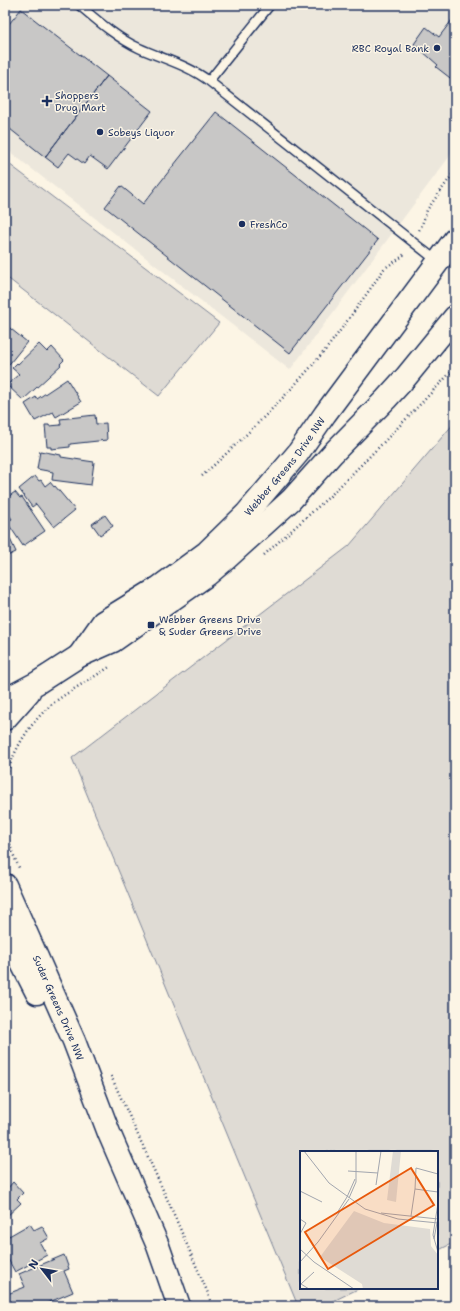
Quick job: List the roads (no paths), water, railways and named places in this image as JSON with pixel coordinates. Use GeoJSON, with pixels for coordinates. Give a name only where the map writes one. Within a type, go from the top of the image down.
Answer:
{"type":"FeatureCollection","features":[{"type":"Feature","properties":{"kind":"main road","name":"Webber Greens Drive NW"},"geometry":{"type":"LineString","coordinates":[[79,656],[102,622],[158,588],[207,552],[246,514],[298,453],[325,414],[455,239]]}},
{"type":"Feature","properties":{"kind":"main road","name":"Webber Greens Drive NW"},"geometry":{"type":"LineString","coordinates":[[5,700],[37,683],[79,656],[113,641],[207,575],[256,534],[291,500],[333,453],[386,399],[455,317]]}},
{"type":"Feature","properties":{"kind":"main road"},"geometry":{"type":"LineString","coordinates":[[5,719],[37,683]]}},
{"type":"Feature","properties":{"kind":"main road","name":"Suder Greens Drive NW"},"geometry":{"type":"LineString","coordinates":[[5,885],[74,1041],[110,1133],[158,1246],[179,1306]]}},
{"type":"Feature","properties":{"kind":"main road","name":"Suder Greens Drive NW"},"geometry":{"type":"LineString","coordinates":[[5,930],[22,961],[62,1045],[110,1133]]}},
{"type":"Feature","properties":{"kind":"lane"},"geometry":{"type":"LineString","coordinates":[[79,5],[114,34],[131,44],[192,70],[210,81],[438,262]]}},
{"type":"Feature","properties":{"kind":"lane"},"geometry":{"type":"LineString","coordinates":[[210,81],[270,5]]}},
{"type":"Feature","properties":{"kind":"place","name":"RBC Royal Bank"},"geometry":{"type":"Point","coordinates":[437,48]}},
{"type":"Feature","properties":{"kind":"place","name":"Shoppers Drug Mart"},"geometry":{"type":"Point","coordinates":[47,101]}},
{"type":"Feature","properties":{"kind":"place","name":"Sobeys Liquor"},"geometry":{"type":"Point","coordinates":[100,132]}},
{"type":"Feature","properties":{"kind":"place","name":"FreshCo"},"geometry":{"type":"Point","coordinates":[242,224]}},
{"type":"Feature","properties":{"kind":"place","name":"Webber Greens Drive & Suder Greens Drive"},"geometry":{"type":"Point","coordinates":[151,625]}}]}
